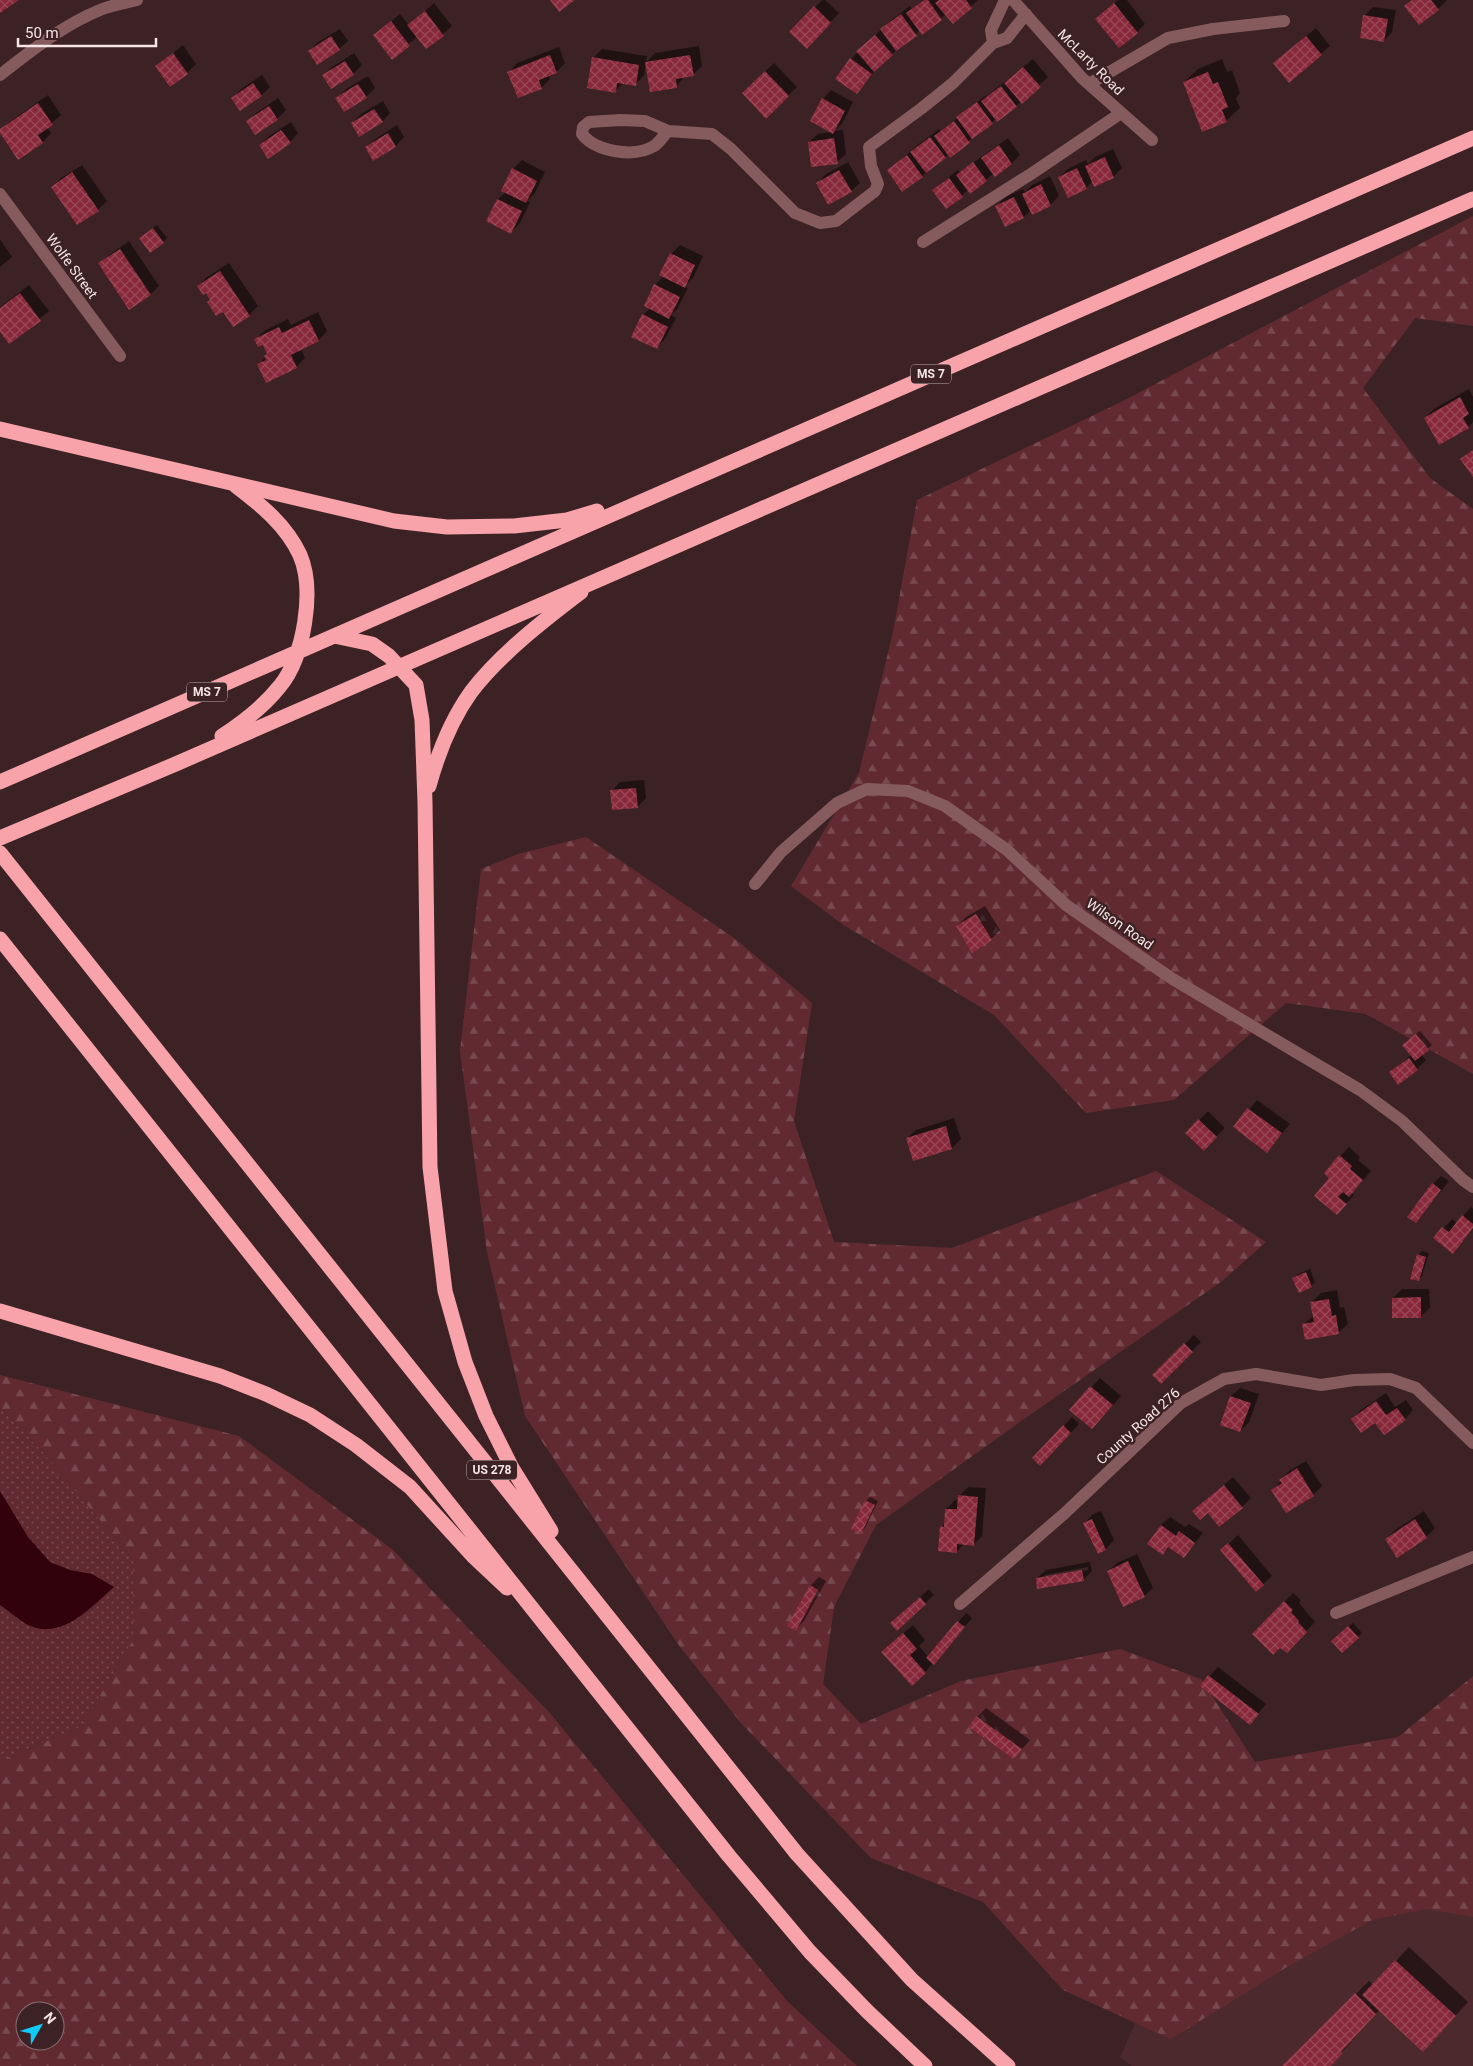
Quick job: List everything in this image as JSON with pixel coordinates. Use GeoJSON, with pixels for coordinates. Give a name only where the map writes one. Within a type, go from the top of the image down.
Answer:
{"type":"FeatureCollection","features":[{"type":"Feature","properties":{"kind":"highway","name":"MS 7"},"geometry":{"type":"LineString","coordinates":[[0,782],[1473,138]]}},
{"type":"Feature","properties":{"kind":"highway"},"geometry":{"type":"LineString","coordinates":[[0,838],[178,763],[1473,199]]}},
{"type":"Feature","properties":{"kind":"highway"},"geometry":{"type":"LineString","coordinates":[[0,429],[394,521],[446,527],[514,526],[567,520],[679,484]]}},
{"type":"Feature","properties":{"kind":"highway"},"geometry":{"type":"LineString","coordinates":[[178,763],[234,729],[263,703],[281,686],[299,651],[307,590],[300,556],[284,530],[265,507],[230,482]]}},
{"type":"Feature","properties":{"kind":"highway"},"geometry":{"type":"LineString","coordinates":[[425,802],[436,761],[451,725],[471,692],[504,657],[544,620],[602,577]]}},
{"type":"Feature","properties":{"kind":"highway"},"geometry":{"type":"LineString","coordinates":[[334,636],[372,644],[399,666],[416,685],[422,720],[425,802],[430,1167],[445,1291],[465,1362],[486,1416],[512,1468],[587,1590]]}},
{"type":"Feature","properties":{"kind":"highway","name":"US 278"},"geometry":{"type":"LineString","coordinates":[[0,853],[797,1854],[912,1980],[1008,2066]]}},
{"type":"Feature","properties":{"kind":"highway"},"geometry":{"type":"LineString","coordinates":[[0,939],[730,1856],[810,1952],[867,2011],[925,2066]]}},
{"type":"Feature","properties":{"kind":"highway"},"geometry":{"type":"LineString","coordinates":[[0,1311],[220,1376],[266,1394],[310,1415],[356,1445],[410,1488],[473,1556],[549,1630]]}},
{"type":"Feature","properties":{"kind":"street"},"geometry":{"type":"LineString","coordinates":[[0,75],[51,37],[85,18],[100,10],[138,0]]}},
{"type":"Feature","properties":{"kind":"street"},"geometry":{"type":"LineString","coordinates":[[993,43],[991,30],[1005,0]]}},
{"type":"Feature","properties":{"kind":"street","name":"McLarty Road"},"geometry":{"type":"LineString","coordinates":[[1013,0],[1089,84],[1152,140]]}},
{"type":"Feature","properties":{"kind":"street"},"geometry":{"type":"LineString","coordinates":[[668,131],[654,146],[632,152],[607,150],[587,141],[582,134],[583,127],[589,122],[620,120],[645,121],[668,131],[712,134],[731,149],[795,213],[820,223],[836,220],[875,192],[878,184],[871,166],[869,147],[953,83],[993,43],[1007,38],[1026,14]]}},
{"type":"Feature","properties":{"kind":"street"},"geometry":{"type":"LineString","coordinates":[[1089,84],[1168,38],[1213,29],[1284,21]]}},
{"type":"Feature","properties":{"kind":"street"},"geometry":{"type":"LineString","coordinates":[[924,242],[1031,174],[1121,113]]}},
{"type":"Feature","properties":{"kind":"street","name":"Wolfe Street"},"geometry":{"type":"LineString","coordinates":[[0,194],[120,356]]}},
{"type":"Feature","properties":{"kind":"street","name":"Wilson Road"},"geometry":{"type":"LineString","coordinates":[[755,884],[781,852],[837,803],[867,789],[908,791],[945,806],[1007,850],[1066,905],[1171,978],[1360,1090],[1402,1121],[1463,1180],[1473,1186]]}},
{"type":"Feature","properties":{"kind":"street","name":"County Road 276"},"geometry":{"type":"LineString","coordinates":[[960,1604],[1065,1513],[1181,1403],[1224,1379],[1256,1374],[1321,1385],[1390,1379],[1416,1388],[1473,1443]]}},
{"type":"Feature","properties":{"kind":"street"},"geometry":{"type":"LineString","coordinates":[[1336,1613],[1473,1557]]}},
{"type":"Feature","properties":{"kind":"shaded area"},"geometry":{"type":"Polygon","coordinates":[[[0,1491],[28,1537],[50,1562],[70,1570],[92,1574],[114,1587],[75,1620],[53,1629],[41,1629],[21,1621],[0,1605],[0,1491]]]}},
{"type":"Feature","properties":{"kind":"shaded area"},"geometry":{"type":"Polygon","coordinates":[[[1473,1724],[1473,2066],[1132,2066],[1120,2057],[1255,1762],[1473,1724]]]}},
{"type":"Feature","properties":{"kind":"green space"},"geometry":{"type":"Polygon","coordinates":[[[1473,216],[1473,326],[1415,318],[1363,388],[1430,478],[1473,509],[1473,1074],[1366,1014],[1286,1003],[1174,1100],[1086,1113],[994,1015],[845,926],[791,886],[859,773],[893,632],[917,500],[1123,401],[1473,216]]]}},
{"type":"Feature","properties":{"kind":"green space"},"geometry":{"type":"Polygon","coordinates":[[[586,837],[734,938],[812,1003],[794,1121],[834,1242],[952,1248],[1156,1171],[1266,1242],[1221,1282],[876,1525],[834,1607],[823,1684],[861,1724],[961,1681],[1120,1649],[1201,1679],[1255,1762],[1398,1737],[1473,1676],[1473,1917],[1427,1909],[1372,1920],[1287,1967],[1171,2039],[1063,1990],[983,1902],[871,1858],[741,1723],[680,1647],[525,1416],[487,1252],[460,1051],[481,869],[518,854],[586,837]]]}},
{"type":"Feature","properties":{"kind":"green space"},"geometry":{"type":"Polygon","coordinates":[[[0,1375],[239,1436],[392,1549],[549,1712],[788,2002],[857,2066],[0,2066],[0,1761],[82,1726],[133,1640],[133,1560],[44,1453],[0,1408],[0,1375]]]}},
{"type":"Feature","properties":{"kind":"green space"},"geometry":{"type":"Polygon","coordinates":[[[0,1408],[44,1453],[133,1560],[133,1640],[82,1726],[0,1761],[0,1408]]]}},
{"type":"Feature","properties":{"kind":"building"},"geometry":{"type":"Polygon","coordinates":[[[0,0],[19,0],[0,13],[0,0]]]}},
{"type":"Feature","properties":{"kind":"building"},"geometry":{"type":"Polygon","coordinates":[[[550,0],[575,0],[559,12],[550,0]]]}},
{"type":"Feature","properties":{"kind":"building"},"geometry":{"type":"Polygon","coordinates":[[[924,0],[928,0],[942,20],[922,35],[906,13],[924,0]]]}},
{"type":"Feature","properties":{"kind":"building"},"geometry":{"type":"Polygon","coordinates":[[[939,0],[966,0],[972,8],[953,24],[935,3],[939,0]]]}},
{"type":"Feature","properties":{"kind":"building"},"geometry":{"type":"Polygon","coordinates":[[[1412,0],[1431,0],[1439,10],[1419,25],[1404,6],[1412,0]]]}},
{"type":"Feature","properties":{"kind":"building"},"geometry":{"type":"Polygon","coordinates":[[[1114,3],[1138,33],[1119,48],[1095,19],[1114,3]]]}},
{"type":"Feature","properties":{"kind":"building"},"geometry":{"type":"Polygon","coordinates":[[[814,6],[831,23],[807,49],[789,32],[814,6]]]}},
{"type":"Feature","properties":{"kind":"building"},"geometry":{"type":"Polygon","coordinates":[[[425,11],[444,36],[426,49],[407,25],[425,11]]]}},
{"type":"Feature","properties":{"kind":"building"},"geometry":{"type":"Polygon","coordinates":[[[901,14],[917,36],[896,51],[880,29],[901,14]]]}},
{"type":"Feature","properties":{"kind":"building"},"geometry":{"type":"Polygon","coordinates":[[[1363,15],[1388,19],[1384,42],[1360,38],[1363,15]]]}},
{"type":"Feature","properties":{"kind":"building"},"geometry":{"type":"Polygon","coordinates":[[[391,21],[410,46],[392,60],[373,35],[391,21]]]}},
{"type":"Feature","properties":{"kind":"building"},"geometry":{"type":"Polygon","coordinates":[[[875,35],[893,55],[874,72],[856,51],[875,35]]]}},
{"type":"Feature","properties":{"kind":"building"},"geometry":{"type":"Polygon","coordinates":[[[331,36],[340,50],[317,65],[308,51],[331,36]]]}},
{"type":"Feature","properties":{"kind":"building"},"geometry":{"type":"Polygon","coordinates":[[[1306,36],[1322,55],[1289,83],[1273,63],[1306,36]]]}},
{"type":"Feature","properties":{"kind":"building"},"geometry":{"type":"Polygon","coordinates":[[[173,53],[188,74],[170,87],[155,66],[173,53]]]}},
{"type":"Feature","properties":{"kind":"building"},"geometry":{"type":"Polygon","coordinates":[[[550,55],[557,73],[539,80],[542,89],[518,98],[507,72],[550,55]]]}},
{"type":"Feature","properties":{"kind":"building"},"geometry":{"type":"Polygon","coordinates":[[[690,55],[694,76],[676,79],[677,88],[650,92],[645,62],[690,55]]]}},
{"type":"Feature","properties":{"kind":"building"},"geometry":{"type":"Polygon","coordinates":[[[592,57],[639,65],[636,86],[617,83],[616,93],[587,88],[592,57]]]}},
{"type":"Feature","properties":{"kind":"building"},"geometry":{"type":"Polygon","coordinates":[[[850,58],[872,74],[857,94],[835,79],[850,58]]]}},
{"type":"Feature","properties":{"kind":"building"},"geometry":{"type":"Polygon","coordinates":[[[345,61],[354,75],[331,89],[322,75],[345,61]]]}},
{"type":"Feature","properties":{"kind":"building"},"geometry":{"type":"Polygon","coordinates":[[[1023,67],[1041,87],[1022,104],[1004,83],[1023,67]]]}},
{"type":"Feature","properties":{"kind":"building"},"geometry":{"type":"Polygon","coordinates":[[[765,71],[789,96],[766,119],[742,93],[765,71]]]}},
{"type":"Feature","properties":{"kind":"building"},"geometry":{"type":"Polygon","coordinates":[[[1208,72],[1213,84],[1218,82],[1228,107],[1222,110],[1227,122],[1202,132],[1183,82],[1208,72]]]}},
{"type":"Feature","properties":{"kind":"building"},"geometry":{"type":"Polygon","coordinates":[[[253,83],[262,96],[240,111],[231,98],[253,83]]]}},
{"type":"Feature","properties":{"kind":"building"},"geometry":{"type":"Polygon","coordinates":[[[358,84],[367,98],[344,112],[335,98],[358,84]]]}},
{"type":"Feature","properties":{"kind":"building"},"geometry":{"type":"Polygon","coordinates":[[[1001,86],[1017,107],[997,122],[981,101],[1001,86]]]}},
{"type":"Feature","properties":{"kind":"building"},"geometry":{"type":"Polygon","coordinates":[[[822,98],[845,111],[833,134],[810,121],[822,98]]]}},
{"type":"Feature","properties":{"kind":"building"},"geometry":{"type":"Polygon","coordinates":[[[977,102],[993,124],[972,139],[956,117],[977,102]]]}},
{"type":"Feature","properties":{"kind":"building"},"geometry":{"type":"Polygon","coordinates":[[[38,103],[53,125],[38,135],[43,143],[18,160],[0,133],[0,129],[38,103]]]}},
{"type":"Feature","properties":{"kind":"building"},"geometry":{"type":"Polygon","coordinates":[[[269,106],[278,120],[255,135],[246,121],[269,106]]]}},
{"type":"Feature","properties":{"kind":"building"},"geometry":{"type":"Polygon","coordinates":[[[374,109],[383,122],[359,137],[351,123],[374,109]]]}},
{"type":"Feature","properties":{"kind":"building"},"geometry":{"type":"Polygon","coordinates":[[[954,121],[970,143],[950,158],[934,136],[954,121]]]}},
{"type":"Feature","properties":{"kind":"building"},"geometry":{"type":"Polygon","coordinates":[[[281,130],[291,143],[268,159],[259,145],[281,130]]]}},
{"type":"Feature","properties":{"kind":"building"},"geometry":{"type":"Polygon","coordinates":[[[388,133],[396,147],[373,161],[365,147],[388,133]]]}},
{"type":"Feature","properties":{"kind":"building"},"geometry":{"type":"Polygon","coordinates":[[[930,137],[946,158],[926,173],[910,152],[930,137]]]}},
{"type":"Feature","properties":{"kind":"building"},"geometry":{"type":"Polygon","coordinates":[[[834,138],[838,164],[811,167],[808,142],[834,138]]]}},
{"type":"Feature","properties":{"kind":"building"},"geometry":{"type":"Polygon","coordinates":[[[999,145],[1012,164],[995,177],[981,158],[999,145]]]}},
{"type":"Feature","properties":{"kind":"building"},"geometry":{"type":"Polygon","coordinates":[[[907,155],[923,177],[902,192],[887,170],[907,155]]]}},
{"type":"Feature","properties":{"kind":"building"},"geometry":{"type":"Polygon","coordinates":[[[1105,157],[1114,178],[1094,187],[1085,166],[1105,157]]]}},
{"type":"Feature","properties":{"kind":"building"},"geometry":{"type":"Polygon","coordinates":[[[973,162],[987,181],[970,194],[956,175],[973,162]]]}},
{"type":"Feature","properties":{"kind":"building"},"geometry":{"type":"Polygon","coordinates":[[[512,168],[537,181],[526,203],[501,191],[512,168]]]}},
{"type":"Feature","properties":{"kind":"building"},"geometry":{"type":"Polygon","coordinates":[[[1077,168],[1087,189],[1068,198],[1058,177],[1077,168]]]}},
{"type":"Feature","properties":{"kind":"building"},"geometry":{"type":"Polygon","coordinates":[[[839,170],[852,192],[828,205],[816,183],[839,170]]]}},
{"type":"Feature","properties":{"kind":"building"},"geometry":{"type":"Polygon","coordinates":[[[72,172],[99,211],[77,225],[51,187],[72,172]]]}},
{"type":"Feature","properties":{"kind":"building"},"geometry":{"type":"Polygon","coordinates":[[[949,178],[963,197],[946,209],[932,190],[949,178]]]}},
{"type":"Feature","properties":{"kind":"building"},"geometry":{"type":"Polygon","coordinates":[[[1041,184],[1051,206],[1032,215],[1022,194],[1041,184]]]}},
{"type":"Feature","properties":{"kind":"building"},"geometry":{"type":"Polygon","coordinates":[[[1014,197],[1024,218],[1005,227],[995,206],[1014,197]]]}},
{"type":"Feature","properties":{"kind":"building"},"geometry":{"type":"Polygon","coordinates":[[[497,199],[522,211],[511,234],[486,221],[497,199]]]}},
{"type":"Feature","properties":{"kind":"building"},"geometry":{"type":"Polygon","coordinates":[[[153,228],[164,243],[150,253],[139,238],[153,228]]]}},
{"type":"Feature","properties":{"kind":"building"},"geometry":{"type":"Polygon","coordinates":[[[120,249],[151,295],[129,310],[98,263],[120,249]]]}},
{"type":"Feature","properties":{"kind":"building"},"geometry":{"type":"Polygon","coordinates":[[[670,253],[695,265],[685,288],[659,275],[670,253]]]}},
{"type":"Feature","properties":{"kind":"building"},"geometry":{"type":"Polygon","coordinates":[[[220,271],[250,316],[233,327],[223,312],[216,316],[207,302],[210,300],[206,293],[203,295],[197,286],[220,271]]]}},
{"type":"Feature","properties":{"kind":"building"},"geometry":{"type":"Polygon","coordinates":[[[654,284],[680,297],[669,319],[644,306],[654,284]]]}},
{"type":"Feature","properties":{"kind":"building"},"geometry":{"type":"Polygon","coordinates":[[[20,293],[41,321],[9,344],[0,332],[0,308],[20,293]]]}},
{"type":"Feature","properties":{"kind":"building"},"geometry":{"type":"Polygon","coordinates":[[[642,314],[668,327],[657,349],[631,337],[642,314]]]}},
{"type":"Feature","properties":{"kind":"building"},"geometry":{"type":"Polygon","coordinates":[[[309,320],[319,341],[291,355],[297,368],[266,383],[257,364],[266,360],[264,356],[267,354],[263,345],[258,347],[254,339],[279,327],[282,333],[309,320]]]}},
{"type":"Feature","properties":{"kind":"building"},"geometry":{"type":"Polygon","coordinates":[[[1460,397],[1469,414],[1463,418],[1469,428],[1439,445],[1424,418],[1460,397]]]}},
{"type":"Feature","properties":{"kind":"building"},"geometry":{"type":"Polygon","coordinates":[[[1473,450],[1473,477],[1460,459],[1473,450]]]}},
{"type":"Feature","properties":{"kind":"building"},"geometry":{"type":"Polygon","coordinates":[[[636,788],[638,808],[612,810],[610,790],[636,788]]]}},
{"type":"Feature","properties":{"kind":"building"},"geometry":{"type":"Polygon","coordinates":[[[976,914],[992,940],[972,953],[956,926],[976,914]]]}},
{"type":"Feature","properties":{"kind":"building"},"geometry":{"type":"Polygon","coordinates":[[[1416,1034],[1429,1050],[1415,1061],[1402,1045],[1416,1034]]]}},
{"type":"Feature","properties":{"kind":"building"},"geometry":{"type":"Polygon","coordinates":[[[1409,1058],[1418,1070],[1398,1085],[1389,1072],[1409,1058]]]}},
{"type":"Feature","properties":{"kind":"building"},"geometry":{"type":"Polygon","coordinates":[[[1247,1108],[1282,1133],[1267,1153],[1233,1127],[1247,1108]]]}},
{"type":"Feature","properties":{"kind":"building"},"geometry":{"type":"Polygon","coordinates":[[[1198,1119],[1217,1137],[1204,1151],[1185,1133],[1198,1119]]]}},
{"type":"Feature","properties":{"kind":"building"},"geometry":{"type":"Polygon","coordinates":[[[946,1126],[952,1149],[913,1161],[906,1138],[946,1126]]]}},
{"type":"Feature","properties":{"kind":"building"},"geometry":{"type":"Polygon","coordinates":[[[1339,1155],[1352,1166],[1350,1169],[1363,1180],[1349,1197],[1343,1192],[1338,1197],[1347,1204],[1337,1215],[1314,1196],[1329,1178],[1324,1173],[1339,1155]]]}},
{"type":"Feature","properties":{"kind":"building"},"geometry":{"type":"Polygon","coordinates":[[[1432,1183],[1441,1190],[1416,1223],[1407,1217],[1432,1183]]]}},
{"type":"Feature","properties":{"kind":"building"},"geometry":{"type":"Polygon","coordinates":[[[1462,1215],[1473,1224],[1473,1228],[1453,1254],[1433,1238],[1442,1227],[1449,1232],[1462,1215]]]}},
{"type":"Feature","properties":{"kind":"building"},"geometry":{"type":"Polygon","coordinates":[[[1417,1254],[1426,1257],[1419,1281],[1410,1279],[1417,1254]]]}},
{"type":"Feature","properties":{"kind":"building"},"geometry":{"type":"Polygon","coordinates":[[[1306,1272],[1312,1287],[1299,1293],[1292,1278],[1306,1272]]]}},
{"type":"Feature","properties":{"kind":"building"},"geometry":{"type":"Polygon","coordinates":[[[1421,1297],[1421,1318],[1392,1318],[1392,1298],[1421,1297]]]}},
{"type":"Feature","properties":{"kind":"building"},"geometry":{"type":"Polygon","coordinates":[[[1329,1299],[1332,1316],[1336,1315],[1339,1334],[1305,1340],[1302,1324],[1314,1322],[1310,1302],[1329,1299]]]}},
{"type":"Feature","properties":{"kind":"building"},"geometry":{"type":"Polygon","coordinates":[[[1184,1343],[1193,1352],[1161,1384],[1152,1375],[1184,1343]]]}},
{"type":"Feature","properties":{"kind":"building"},"geometry":{"type":"Polygon","coordinates":[[[1090,1386],[1113,1405],[1092,1429],[1069,1410],[1090,1386]]]}},
{"type":"Feature","properties":{"kind":"building"},"geometry":{"type":"Polygon","coordinates":[[[1230,1396],[1251,1403],[1240,1432],[1220,1425],[1230,1396]]]}},
{"type":"Feature","properties":{"kind":"building"},"geometry":{"type":"Polygon","coordinates":[[[1376,1401],[1386,1415],[1397,1408],[1406,1420],[1384,1435],[1375,1423],[1361,1433],[1351,1419],[1376,1401]]]}},
{"type":"Feature","properties":{"kind":"building"},"geometry":{"type":"Polygon","coordinates":[[[1063,1425],[1071,1433],[1040,1466],[1032,1458],[1063,1425]]]}},
{"type":"Feature","properties":{"kind":"building"},"geometry":{"type":"Polygon","coordinates":[[[1297,1468],[1314,1496],[1286,1513],[1271,1490],[1282,1483],[1279,1480],[1297,1468]]]}},
{"type":"Feature","properties":{"kind":"building"},"geometry":{"type":"Polygon","coordinates":[[[1224,1485],[1243,1508],[1219,1527],[1208,1513],[1200,1520],[1192,1511],[1224,1485]]]}},
{"type":"Feature","properties":{"kind":"building"},"geometry":{"type":"Polygon","coordinates":[[[958,1495],[978,1497],[974,1546],[957,1544],[957,1553],[938,1551],[940,1526],[944,1527],[945,1509],[957,1509],[958,1495]]]}},
{"type":"Feature","properties":{"kind":"building"},"geometry":{"type":"Polygon","coordinates":[[[865,1500],[875,1505],[861,1534],[851,1529],[865,1500]]]}},
{"type":"Feature","properties":{"kind":"building"},"geometry":{"type":"Polygon","coordinates":[[[1092,1519],[1106,1550],[1098,1554],[1083,1523],[1092,1519]]]}},
{"type":"Feature","properties":{"kind":"building"},"geometry":{"type":"Polygon","coordinates":[[[1415,1519],[1427,1538],[1397,1558],[1385,1539],[1415,1519]]]}},
{"type":"Feature","properties":{"kind":"building"},"geometry":{"type":"Polygon","coordinates":[[[1161,1525],[1176,1536],[1179,1531],[1195,1543],[1184,1558],[1168,1547],[1163,1555],[1147,1544],[1161,1525]]]}},
{"type":"Feature","properties":{"kind":"building"},"geometry":{"type":"Polygon","coordinates":[[[1228,1543],[1264,1585],[1256,1592],[1220,1550],[1228,1543]]]}},
{"type":"Feature","properties":{"kind":"building"},"geometry":{"type":"Polygon","coordinates":[[[1128,1561],[1145,1597],[1123,1607],[1107,1571],[1128,1561]]]}},
{"type":"Feature","properties":{"kind":"building"},"geometry":{"type":"Polygon","coordinates":[[[1082,1570],[1084,1581],[1037,1589],[1036,1578],[1082,1570]]]}},
{"type":"Feature","properties":{"kind":"building"},"geometry":{"type":"Polygon","coordinates":[[[810,1585],[818,1590],[796,1631],[787,1626],[810,1585]]]}},
{"type":"Feature","properties":{"kind":"building"},"geometry":{"type":"Polygon","coordinates":[[[920,1597],[926,1604],[897,1631],[890,1623],[920,1597]]]}},
{"type":"Feature","properties":{"kind":"building"},"geometry":{"type":"Polygon","coordinates":[[[1284,1601],[1293,1610],[1291,1612],[1307,1632],[1287,1653],[1280,1648],[1273,1655],[1252,1634],[1284,1601]]]}},
{"type":"Feature","properties":{"kind":"building"},"geometry":{"type":"Polygon","coordinates":[[[957,1621],[965,1627],[934,1665],[926,1658],[957,1621]]]}},
{"type":"Feature","properties":{"kind":"building"},"geometry":{"type":"Polygon","coordinates":[[[1348,1626],[1359,1638],[1342,1653],[1331,1641],[1348,1626]]]}},
{"type":"Feature","properties":{"kind":"building"},"geometry":{"type":"Polygon","coordinates":[[[903,1633],[917,1649],[910,1655],[926,1673],[912,1686],[881,1652],[903,1633]]]}},
{"type":"Feature","properties":{"kind":"building"},"geometry":{"type":"Polygon","coordinates":[[[1208,1675],[1259,1714],[1250,1725],[1200,1686],[1208,1675]]]}},
{"type":"Feature","properties":{"kind":"building"},"geometry":{"type":"Polygon","coordinates":[[[976,1716],[1022,1749],[1014,1759],[969,1727],[976,1716]]]}},
{"type":"Feature","properties":{"kind":"building"},"geometry":{"type":"Polygon","coordinates":[[[1395,1960],[1456,2016],[1423,2052],[1362,1995],[1395,1960]]]}},
{"type":"Feature","properties":{"kind":"building"},"geometry":{"type":"Polygon","coordinates":[[[1355,1993],[1376,2014],[1341,2052],[1343,2053],[1331,2066],[1282,2066],[1355,1993]]]}}]}
